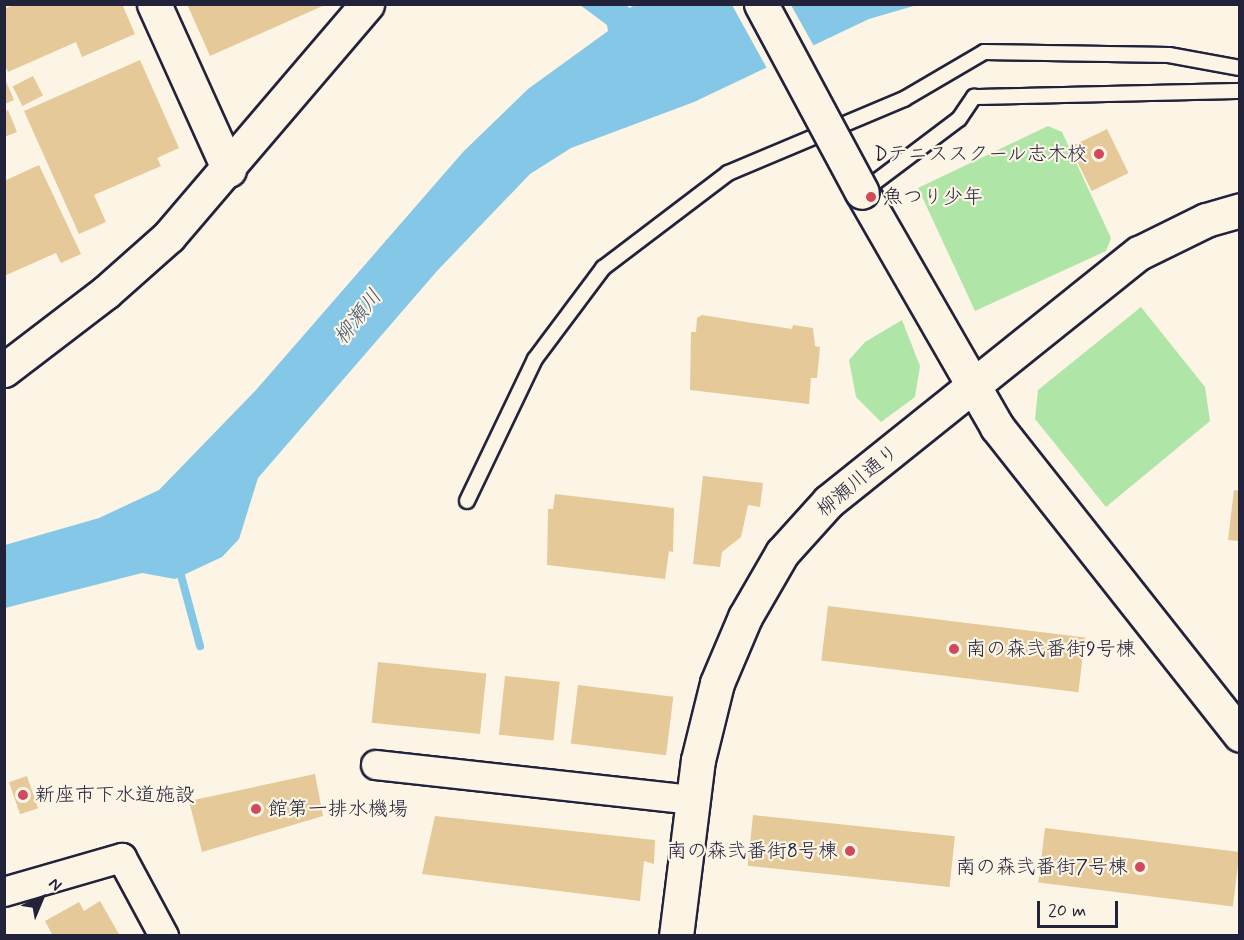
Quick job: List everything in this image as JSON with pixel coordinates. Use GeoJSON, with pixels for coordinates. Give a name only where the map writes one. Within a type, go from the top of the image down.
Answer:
{"type":"FeatureCollection","features":[{"type":"Feature","properties":{"kind":"street"},"geometry":{"type":"LineString","coordinates":[[154,4],[229,170]]}},
{"type":"Feature","properties":{"kind":"street"},"geometry":{"type":"LineString","coordinates":[[4,370],[138,264],[229,170],[367,4]]}},
{"type":"Feature","properties":{"kind":"street"},"geometry":{"type":"LineString","coordinates":[[761,4],[862,192],[997,427],[1239,735]]}},
{"type":"Feature","properties":{"kind":"street","name":"柳瀬川通り"},"geometry":{"type":"LineString","coordinates":[[676,936],[698,760],[717,683],[745,617],[782,553],[829,501],[1139,253],[1206,220],[1239,210]]}},
{"type":"Feature","properties":{"kind":"street"},"geometry":{"type":"LineString","coordinates":[[376,765],[693,800]]}},
{"type":"Feature","properties":{"kind":"street"},"geometry":{"type":"LineString","coordinates":[[4,892],[122,858],[164,936]]}},
{"type":"Feature","properties":{"kind":"lane"},"geometry":{"type":"LineString","coordinates":[[467,501],[535,359],[603,268],[728,173],[904,99],[984,52],[1169,55],[1239,68]]}},
{"type":"Feature","properties":{"kind":"lane"},"geometry":{"type":"LineString","coordinates":[[862,192],[959,119],[975,97],[1239,91]]}},
{"type":"Feature","properties":{"kind":"green space"},"geometry":{"type":"Polygon","coordinates":[[[1048,126],[1062,132],[1111,238],[1106,251],[975,311],[918,188],[1048,126]]]}},
{"type":"Feature","properties":{"kind":"green space"},"geometry":{"type":"Polygon","coordinates":[[[1141,307],[1205,387],[1210,421],[1106,507],[1035,419],[1038,390],[1141,307]]]}},
{"type":"Feature","properties":{"kind":"green space"},"geometry":{"type":"Polygon","coordinates":[[[902,320],[920,366],[915,397],[881,422],[856,397],[849,360],[865,342],[902,320]]]}},
{"type":"Feature","properties":{"kind":"water","name":"柳瀬川"},"geometry":{"type":"Polygon","coordinates":[[[636,4],[917,5],[869,19],[694,102],[571,148],[530,174],[437,271],[258,478],[239,539],[222,557],[175,579],[142,573],[5,608],[5,545],[99,518],[159,490],[256,390],[463,152],[528,89],[608,31],[607,25],[580,5],[625,5],[630,8],[636,4]]]}},
{"type":"Feature","properties":{"kind":"pier"},"geometry":{"type":"Polygon","coordinates":[[[732,5],[791,5],[816,50],[769,72],[732,5]]]}},
{"type":"Feature","properties":{"kind":"building"},"geometry":{"type":"Polygon","coordinates":[[[15,4],[122,4],[135,34],[82,57],[76,42],[8,72],[4,64],[4,9],[15,4]]]}},
{"type":"Feature","properties":{"kind":"building"},"geometry":{"type":"Polygon","coordinates":[[[187,4],[327,4],[210,56],[187,4]]]}},
{"type":"Feature","properties":{"kind":"building"},"geometry":{"type":"Polygon","coordinates":[[[140,60],[179,148],[157,158],[161,166],[94,195],[106,222],[79,234],[24,111],[140,60]]]}},
{"type":"Feature","properties":{"kind":"building"},"geometry":{"type":"Polygon","coordinates":[[[33,76],[43,96],[22,106],[13,86],[33,76]]]}},
{"type":"Feature","properties":{"kind":"building"},"geometry":{"type":"Polygon","coordinates":[[[5,79],[14,100],[5,104],[5,79]]]}},
{"type":"Feature","properties":{"kind":"building"},"geometry":{"type":"Polygon","coordinates":[[[8,110],[17,132],[4,137],[4,112],[8,110]]]}},
{"type":"Feature","properties":{"kind":"building"},"geometry":{"type":"Polygon","coordinates":[[[1107,129],[1128,173],[1092,191],[1070,147],[1107,129]]]}},
{"type":"Feature","properties":{"kind":"building"},"geometry":{"type":"Polygon","coordinates":[[[39,165],[81,254],[61,263],[56,253],[4,276],[4,181],[39,165]]]}},
{"type":"Feature","properties":{"kind":"building"},"geometry":{"type":"Polygon","coordinates":[[[702,315],[792,329],[793,325],[813,328],[815,346],[820,347],[817,378],[811,378],[809,404],[690,390],[691,332],[696,332],[697,318],[702,315]]]}},
{"type":"Feature","properties":{"kind":"building"},"geometry":{"type":"Polygon","coordinates":[[[703,476],[763,483],[760,507],[748,505],[741,537],[722,552],[720,567],[693,564],[703,476]]]}},
{"type":"Feature","properties":{"kind":"building"},"geometry":{"type":"Polygon","coordinates":[[[1234,490],[1240,491],[1240,541],[1228,540],[1234,490]]]}},
{"type":"Feature","properties":{"kind":"building"},"geometry":{"type":"Polygon","coordinates":[[[555,494],[674,508],[673,552],[669,551],[665,579],[547,565],[548,509],[553,509],[555,494]]]}},
{"type":"Feature","properties":{"kind":"building","name":"南の森弐番街9号棟"},"geometry":{"type":"Polygon","coordinates":[[[828,606],[1085,638],[1078,692],[821,661],[828,606]]]}},
{"type":"Feature","properties":{"kind":"building"},"geometry":{"type":"Polygon","coordinates":[[[378,662],[486,673],[480,734],[372,723],[378,662]]]}},
{"type":"Feature","properties":{"kind":"building"},"geometry":{"type":"Polygon","coordinates":[[[505,676],[560,682],[554,740],[499,735],[505,676]]]}},
{"type":"Feature","properties":{"kind":"building"},"geometry":{"type":"Polygon","coordinates":[[[578,685],[673,697],[666,755],[571,744],[578,685]]]}},
{"type":"Feature","properties":{"kind":"building","name":"館第一排水機場"},"geometry":{"type":"Polygon","coordinates":[[[315,774],[323,816],[202,852],[189,801],[315,774]]]}},
{"type":"Feature","properties":{"kind":"building","name":"新座市下水道施設"},"geometry":{"type":"Polygon","coordinates":[[[27,776],[38,808],[20,814],[9,782],[27,776]]]}},
{"type":"Feature","properties":{"kind":"building","name":"南の森弐番街8号棟"},"geometry":{"type":"Polygon","coordinates":[[[753,815],[955,836],[950,887],[748,866],[753,815]]]}},
{"type":"Feature","properties":{"kind":"building"},"geometry":{"type":"Polygon","coordinates":[[[435,816],[655,840],[654,864],[644,861],[640,901],[422,874],[435,816]]]}},
{"type":"Feature","properties":{"kind":"building","name":"南の森弐番街7号棟"},"geometry":{"type":"Polygon","coordinates":[[[1045,828],[1240,852],[1233,906],[1038,883],[1045,828]]]}},
{"type":"Feature","properties":{"kind":"building"},"geometry":{"type":"Polygon","coordinates":[[[100,901],[120,936],[53,936],[45,921],[79,902],[84,911],[100,901]]]}},
{"type":"Feature","properties":{"kind":"waterway"},"geometry":{"type":"LineString","coordinates":[[179,568],[200,646]]}},
{"type":"Feature","properties":{"kind":"place","name":"Dテニススクール志木校"},"geometry":{"type":"Point","coordinates":[1099,154]}},
{"type":"Feature","properties":{"kind":"place","name":"魚つり少年"},"geometry":{"type":"Point","coordinates":[871,197]}},
{"type":"Feature","properties":{"kind":"place","name":"南の森弐番街9号棟"},"geometry":{"type":"Point","coordinates":[954,649]}},
{"type":"Feature","properties":{"kind":"place","name":"新座市下水道施設"},"geometry":{"type":"Point","coordinates":[23,795]}},
{"type":"Feature","properties":{"kind":"place","name":"館第一排水機場"},"geometry":{"type":"Point","coordinates":[256,809]}},
{"type":"Feature","properties":{"kind":"place","name":"南の森弐番街8号棟"},"geometry":{"type":"Point","coordinates":[850,851]}},
{"type":"Feature","properties":{"kind":"place","name":"南の森弐番街7号棟"},"geometry":{"type":"Point","coordinates":[1140,867]}}]}
